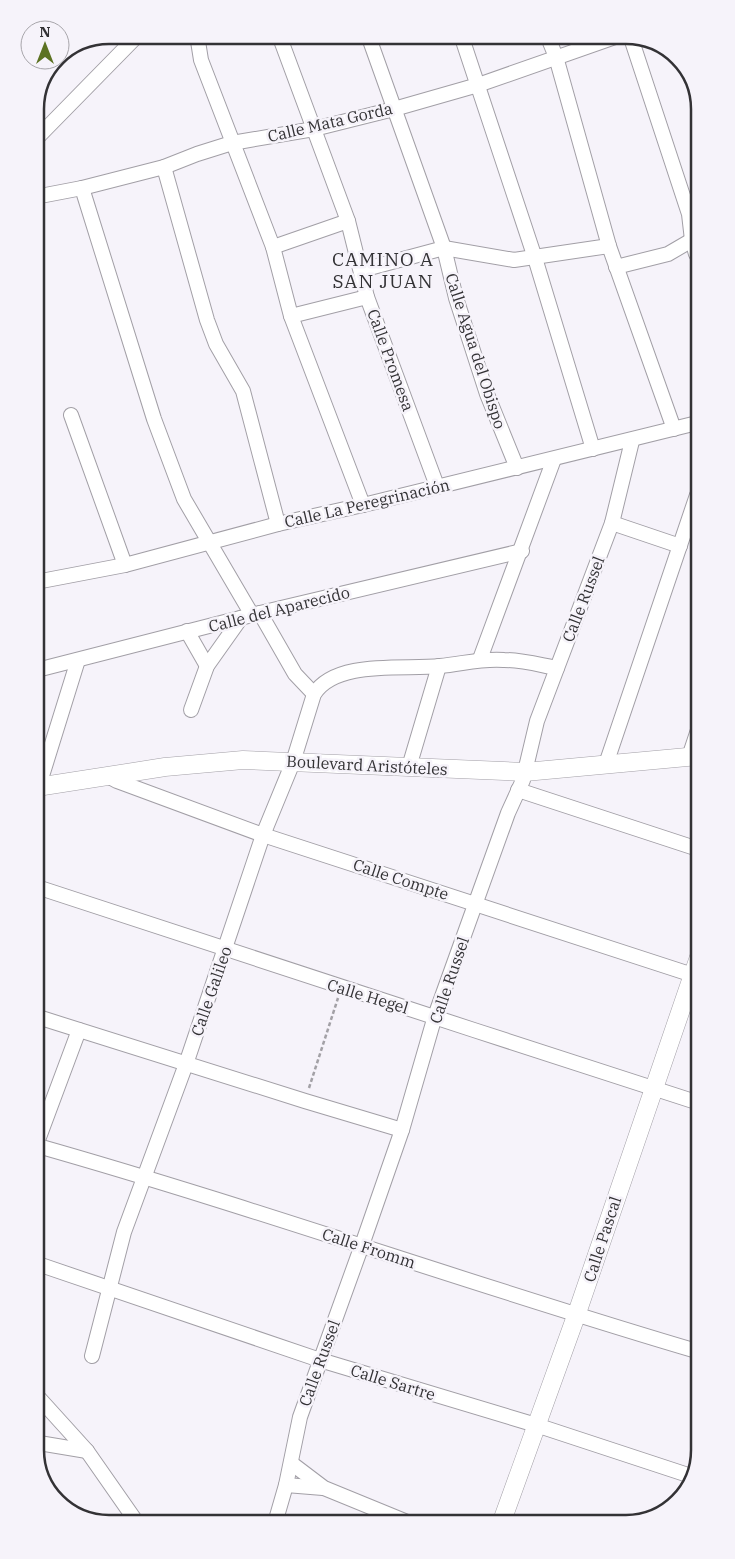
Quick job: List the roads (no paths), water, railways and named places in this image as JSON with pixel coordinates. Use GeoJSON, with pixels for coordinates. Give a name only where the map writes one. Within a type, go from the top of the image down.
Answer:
{"type":"FeatureCollection","features":[{"type":"Feature","properties":{"kind":"street"},"geometry":{"type":"LineString","coordinates":[[44,131],[129,44]]}},
{"type":"Feature","properties":{"kind":"street"},"geometry":{"type":"LineString","coordinates":[[198,44],[201,60],[273,247],[291,316],[363,505]]}},
{"type":"Feature","properties":{"kind":"street","name":"Calle Promesa"},"geometry":{"type":"LineString","coordinates":[[282,44],[348,221],[362,270],[367,297],[437,486]]}},
{"type":"Feature","properties":{"kind":"street","name":"Calle Agua del Obispo"},"geometry":{"type":"LineString","coordinates":[[371,44],[444,248],[456,298],[487,394],[517,468]]}},
{"type":"Feature","properties":{"kind":"street"},"geometry":{"type":"LineString","coordinates":[[464,44],[535,258],[593,450]]}},
{"type":"Feature","properties":{"kind":"street"},"geometry":{"type":"LineString","coordinates":[[551,44],[556,57],[609,246],[674,429]]}},
{"type":"Feature","properties":{"kind":"street","name":"Calle Mata Gorda"},"geometry":{"type":"LineString","coordinates":[[44,195],[82,188],[164,167],[232,143],[314,129],[394,109],[478,85],[595,44]]}},
{"type":"Feature","properties":{"kind":"street"},"geometry":{"type":"LineString","coordinates":[[633,44],[691,206]]}},
{"type":"Feature","properties":{"kind":"street"},"geometry":{"type":"LineString","coordinates":[[164,167],[207,320],[216,344],[243,391],[278,524]]}},
{"type":"Feature","properties":{"kind":"street"},"geometry":{"type":"LineString","coordinates":[[82,188],[164,450],[184,498],[251,615],[295,674],[314,694],[319,686],[328,680],[367,669],[385,667],[439,666],[480,659],[506,660],[557,668]]}},
{"type":"Feature","properties":{"kind":"street"},"geometry":{"type":"LineString","coordinates":[[273,247],[348,221]]}},
{"type":"Feature","properties":{"kind":"street"},"geometry":{"type":"LineString","coordinates":[[616,266],[647,261],[668,254],[691,241]]}},
{"type":"Feature","properties":{"kind":"street"},"geometry":{"type":"LineString","coordinates":[[362,270],[444,248],[470,250],[496,258],[535,258],[609,246]]}},
{"type":"Feature","properties":{"kind":"street"},"geometry":{"type":"LineString","coordinates":[[291,316],[367,297]]}},
{"type":"Feature","properties":{"kind":"street"},"geometry":{"type":"LineString","coordinates":[[71,415],[125,565]]}},
{"type":"Feature","properties":{"kind":"street","name":"Calle La Peregrinación"},"geometry":{"type":"LineString","coordinates":[[44,578],[125,565],[209,541],[632,441],[691,425]]}},
{"type":"Feature","properties":{"kind":"street","name":"Calle Russel"},"geometry":{"type":"LineString","coordinates":[[277,1515],[286,1485],[300,1417],[402,1130],[435,1016],[525,772],[537,721],[612,523],[632,441]]}},
{"type":"Feature","properties":{"kind":"street"},"geometry":{"type":"LineString","coordinates":[[480,659],[522,550],[554,458]]}},
{"type":"Feature","properties":{"kind":"street"},"geometry":{"type":"LineString","coordinates":[[606,764],[691,513]]}},
{"type":"Feature","properties":{"kind":"street"},"geometry":{"type":"LineString","coordinates":[[612,523],[680,546]]}},
{"type":"Feature","properties":{"kind":"street","name":"Calle del Aparecido"},"geometry":{"type":"LineString","coordinates":[[44,668],[251,615],[522,550]]}},
{"type":"Feature","properties":{"kind":"street"},"geometry":{"type":"LineString","coordinates":[[191,710],[207,666],[251,615]]}},
{"type":"Feature","properties":{"kind":"street"},"geometry":{"type":"LineString","coordinates":[[188,631],[207,666]]}},
{"type":"Feature","properties":{"kind":"street"},"geometry":{"type":"LineString","coordinates":[[44,770],[78,660]]}},
{"type":"Feature","properties":{"kind":"street"},"geometry":{"type":"LineString","coordinates":[[410,768],[439,666]]}},
{"type":"Feature","properties":{"kind":"street","name":"Calle Galileo"},"geometry":{"type":"LineString","coordinates":[[92,1356],[124,1232],[186,1064],[263,835],[293,762],[314,694]]}},
{"type":"Feature","properties":{"kind":"street","name":"Boulevard Aristóteles"},"geometry":{"type":"LineString","coordinates":[[44,788],[106,775],[244,760],[525,772],[691,757]]}},
{"type":"Feature","properties":{"kind":"street","name":"Calle Compte"},"geometry":{"type":"LineString","coordinates":[[106,775],[117,781],[263,835],[691,974]]}},
{"type":"Feature","properties":{"kind":"street"},"geometry":{"type":"LineString","coordinates":[[518,790],[691,847]]}},
{"type":"Feature","properties":{"kind":"street","name":"Calle Hegel"},"geometry":{"type":"LineString","coordinates":[[44,889],[226,948],[341,988],[435,1016],[691,1100]]}},
{"type":"Feature","properties":{"kind":"street","name":"Calle Pascal"},"geometry":{"type":"LineString","coordinates":[[504,1515],[576,1316],[652,1088],[691,986]]}},
{"type":"Feature","properties":{"kind":"street"},"geometry":{"type":"LineString","coordinates":[[44,1019],[402,1130]]}},
{"type":"Feature","properties":{"kind":"street"},"geometry":{"type":"LineString","coordinates":[[44,1124],[79,1030]]}},
{"type":"Feature","properties":{"kind":"street","name":"Calle Fromm"},"geometry":{"type":"LineString","coordinates":[[44,1148],[145,1176],[576,1316],[691,1349]]}},
{"type":"Feature","properties":{"kind":"street","name":"Calle Sartre"},"geometry":{"type":"LineString","coordinates":[[44,1266],[320,1360],[536,1425],[687,1475]]}},
{"type":"Feature","properties":{"kind":"street"},"geometry":{"type":"LineString","coordinates":[[44,1404],[87,1451],[132,1515]]}},
{"type":"Feature","properties":{"kind":"street"},"geometry":{"type":"LineString","coordinates":[[44,1444],[87,1451]]}},
{"type":"Feature","properties":{"kind":"street"},"geometry":{"type":"LineString","coordinates":[[291,1463],[324,1488],[390,1515]]}},
{"type":"Feature","properties":{"kind":"street"},"geometry":{"type":"LineString","coordinates":[[286,1485],[324,1488]]}},
{"type":"Feature","properties":{"kind":"district","name":"CAMINO A SAN JUAN"},"geometry":{"type":"Point","coordinates":[383,270]}}]}
